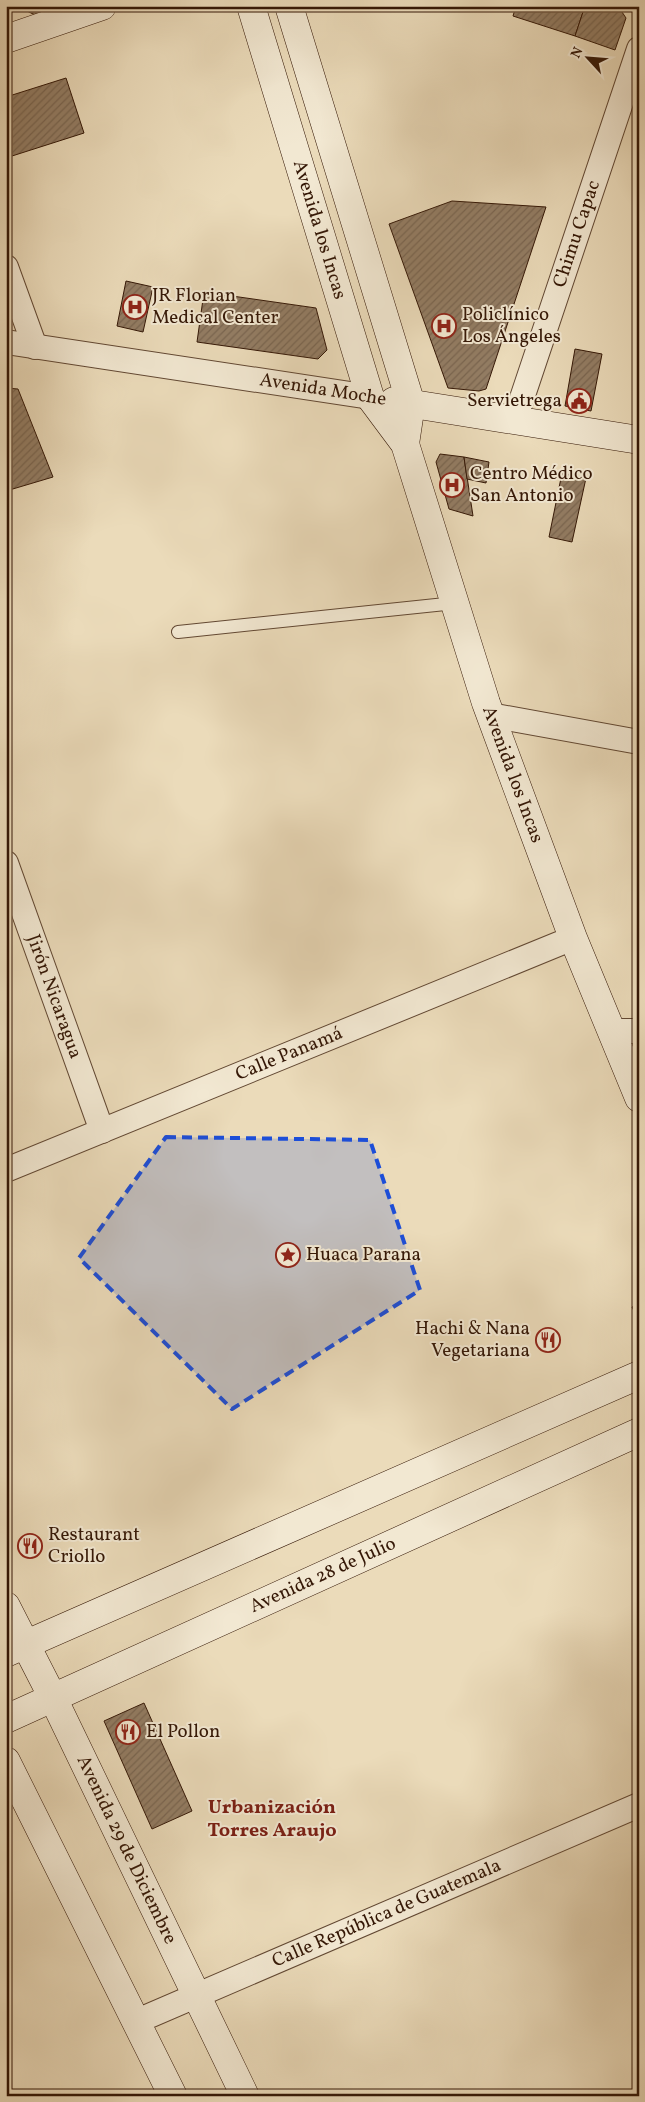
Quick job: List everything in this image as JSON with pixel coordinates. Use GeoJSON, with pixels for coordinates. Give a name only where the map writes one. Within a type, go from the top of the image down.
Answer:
{"type":"FeatureCollection","features":[{"type":"Feature","properties":{"kind":"street"},"geometry":{"type":"LineString","coordinates":[[6,39],[102,6]]}},
{"type":"Feature","properties":{"kind":"street","name":"Avenida los Incas"},"geometry":{"type":"LineString","coordinates":[[251,6],[370,397],[405,444],[490,715],[573,938],[639,1098]]}},
{"type":"Feature","properties":{"kind":"street","name":"Avenida los Incas"},"geometry":{"type":"LineString","coordinates":[[289,6],[411,404],[405,444]]}},
{"type":"Feature","properties":{"kind":"street","name":"Chimu Capac"},"geometry":{"type":"LineString","coordinates":[[515,419],[639,50]]}},
{"type":"Feature","properties":{"kind":"street"},"geometry":{"type":"LineString","coordinates":[[6,267],[35,346]]}},
{"type":"Feature","properties":{"kind":"street","name":"Avenida Moche"},"geometry":{"type":"LineString","coordinates":[[6,342],[515,419],[639,440]]}},
{"type":"Feature","properties":{"kind":"street"},"geometry":{"type":"LineString","coordinates":[[490,715],[639,742]]}},
{"type":"Feature","properties":{"kind":"street","name":"Jirón Nicaragua"},"geometry":{"type":"LineString","coordinates":[[6,863],[102,1131]]}},
{"type":"Feature","properties":{"kind":"street","name":"Calle Panamá"},"geometry":{"type":"LineString","coordinates":[[6,1170],[573,938]]}},
{"type":"Feature","properties":{"kind":"street"},"geometry":{"type":"LineString","coordinates":[[611,1031],[639,1031]]}},
{"type":"Feature","properties":{"kind":"street"},"geometry":{"type":"LineString","coordinates":[[16,1649],[639,1375]]}},
{"type":"Feature","properties":{"kind":"street","name":"Avenida 28 de Julio"},"geometry":{"type":"LineString","coordinates":[[6,1718],[639,1432]]}},
{"type":"Feature","properties":{"kind":"street","name":"Avenida 29 de Diciembre"},"geometry":{"type":"LineString","coordinates":[[6,1606],[16,1649],[53,1698],[245,2096]]}},
{"type":"Feature","properties":{"kind":"street"},"geometry":{"type":"LineString","coordinates":[[6,1760],[173,2096]]}},
{"type":"Feature","properties":{"kind":"street","name":"Calle República de Guatemala"},"geometry":{"type":"LineString","coordinates":[[135,2022],[639,1805]]}},
{"type":"Feature","properties":{"kind":"lane"},"geometry":{"type":"LineString","coordinates":[[178,632],[455,603]]}},
{"type":"Feature","properties":{"kind":"highlighted area"},"geometry":{"type":"Polygon","coordinates":[[[166,1137],[370,1140],[420,1290],[232,1409],[79,1258],[166,1137]]]}},
{"type":"Feature","properties":{"kind":"building"},"geometry":{"type":"Polygon","coordinates":[[[17,6],[63,6],[37,16],[17,6]]]}},
{"type":"Feature","properties":{"kind":"building"},"geometry":{"type":"Polygon","coordinates":[[[516,6],[585,6],[575,36],[513,16],[516,6]]]}},
{"type":"Feature","properties":{"kind":"building"},"geometry":{"type":"Polygon","coordinates":[[[585,6],[618,6],[626,18],[615,50],[575,36],[585,6]]]}},
{"type":"Feature","properties":{"kind":"building"},"geometry":{"type":"Polygon","coordinates":[[[66,78],[84,133],[12,156],[6,136],[6,97],[66,78]]]}},
{"type":"Feature","properties":{"kind":"building"},"geometry":{"type":"Polygon","coordinates":[[[452,201],[546,207],[486,389],[479,391],[448,388],[389,224],[452,201]]]}},
{"type":"Feature","properties":{"kind":"building","name":"JR Florian Medical Center"},"geometry":{"type":"Polygon","coordinates":[[[126,281],[153,287],[143,332],[117,326],[126,281]]]}},
{"type":"Feature","properties":{"kind":"building"},"geometry":{"type":"Polygon","coordinates":[[[204,292],[316,308],[327,350],[318,359],[197,342],[204,292]]]}},
{"type":"Feature","properties":{"kind":"building"},"geometry":{"type":"Polygon","coordinates":[[[575,349],[602,354],[591,411],[565,406],[575,349]]]}},
{"type":"Feature","properties":{"kind":"building"},"geometry":{"type":"Polygon","coordinates":[[[6,388],[18,389],[53,477],[6,491],[6,388]]]}},
{"type":"Feature","properties":{"kind":"building"},"geometry":{"type":"Polygon","coordinates":[[[440,454],[464,457],[473,516],[449,509],[436,462],[440,454]]]}},
{"type":"Feature","properties":{"kind":"building"},"geometry":{"type":"Polygon","coordinates":[[[464,457],[489,462],[486,483],[467,479],[464,457]]]}},
{"type":"Feature","properties":{"kind":"building"},"geometry":{"type":"Polygon","coordinates":[[[562,473],[586,478],[572,542],[549,537],[562,473]]]}},
{"type":"Feature","properties":{"kind":"building"},"geometry":{"type":"Polygon","coordinates":[[[639,1304],[639,1321],[632,1307],[639,1304]]]}},
{"type":"Feature","properties":{"kind":"building"},"geometry":{"type":"Polygon","coordinates":[[[144,1703],[192,1811],[152,1829],[104,1721],[144,1703]]]}},
{"type":"Feature","properties":{"kind":"place","name":"JR Florian Medical Center"},"geometry":{"type":"Point","coordinates":[135,307]}},
{"type":"Feature","properties":{"kind":"place","name":"Policlínico Los Ángeles"},"geometry":{"type":"Point","coordinates":[444,326]}},
{"type":"Feature","properties":{"kind":"place","name":"Servietrega"},"geometry":{"type":"Point","coordinates":[579,401]}},
{"type":"Feature","properties":{"kind":"place","name":"Centro Médico San Antonio"},"geometry":{"type":"Point","coordinates":[452,485]}},
{"type":"Feature","properties":{"kind":"place","name":"Huaca Parana"},"geometry":{"type":"Point","coordinates":[288,1255]}},
{"type":"Feature","properties":{"kind":"place","name":"Hachi & Nana Vegetariana"},"geometry":{"type":"Point","coordinates":[548,1340]}},
{"type":"Feature","properties":{"kind":"place","name":"Restaurant Criollo"},"geometry":{"type":"Point","coordinates":[30,1546]}},
{"type":"Feature","properties":{"kind":"place","name":"El Pollon"},"geometry":{"type":"Point","coordinates":[128,1732]}},
{"type":"Feature","properties":{"kind":"district","name":"Urbanización Torres Araujo"},"geometry":{"type":"Point","coordinates":[272,1820]}}]}
